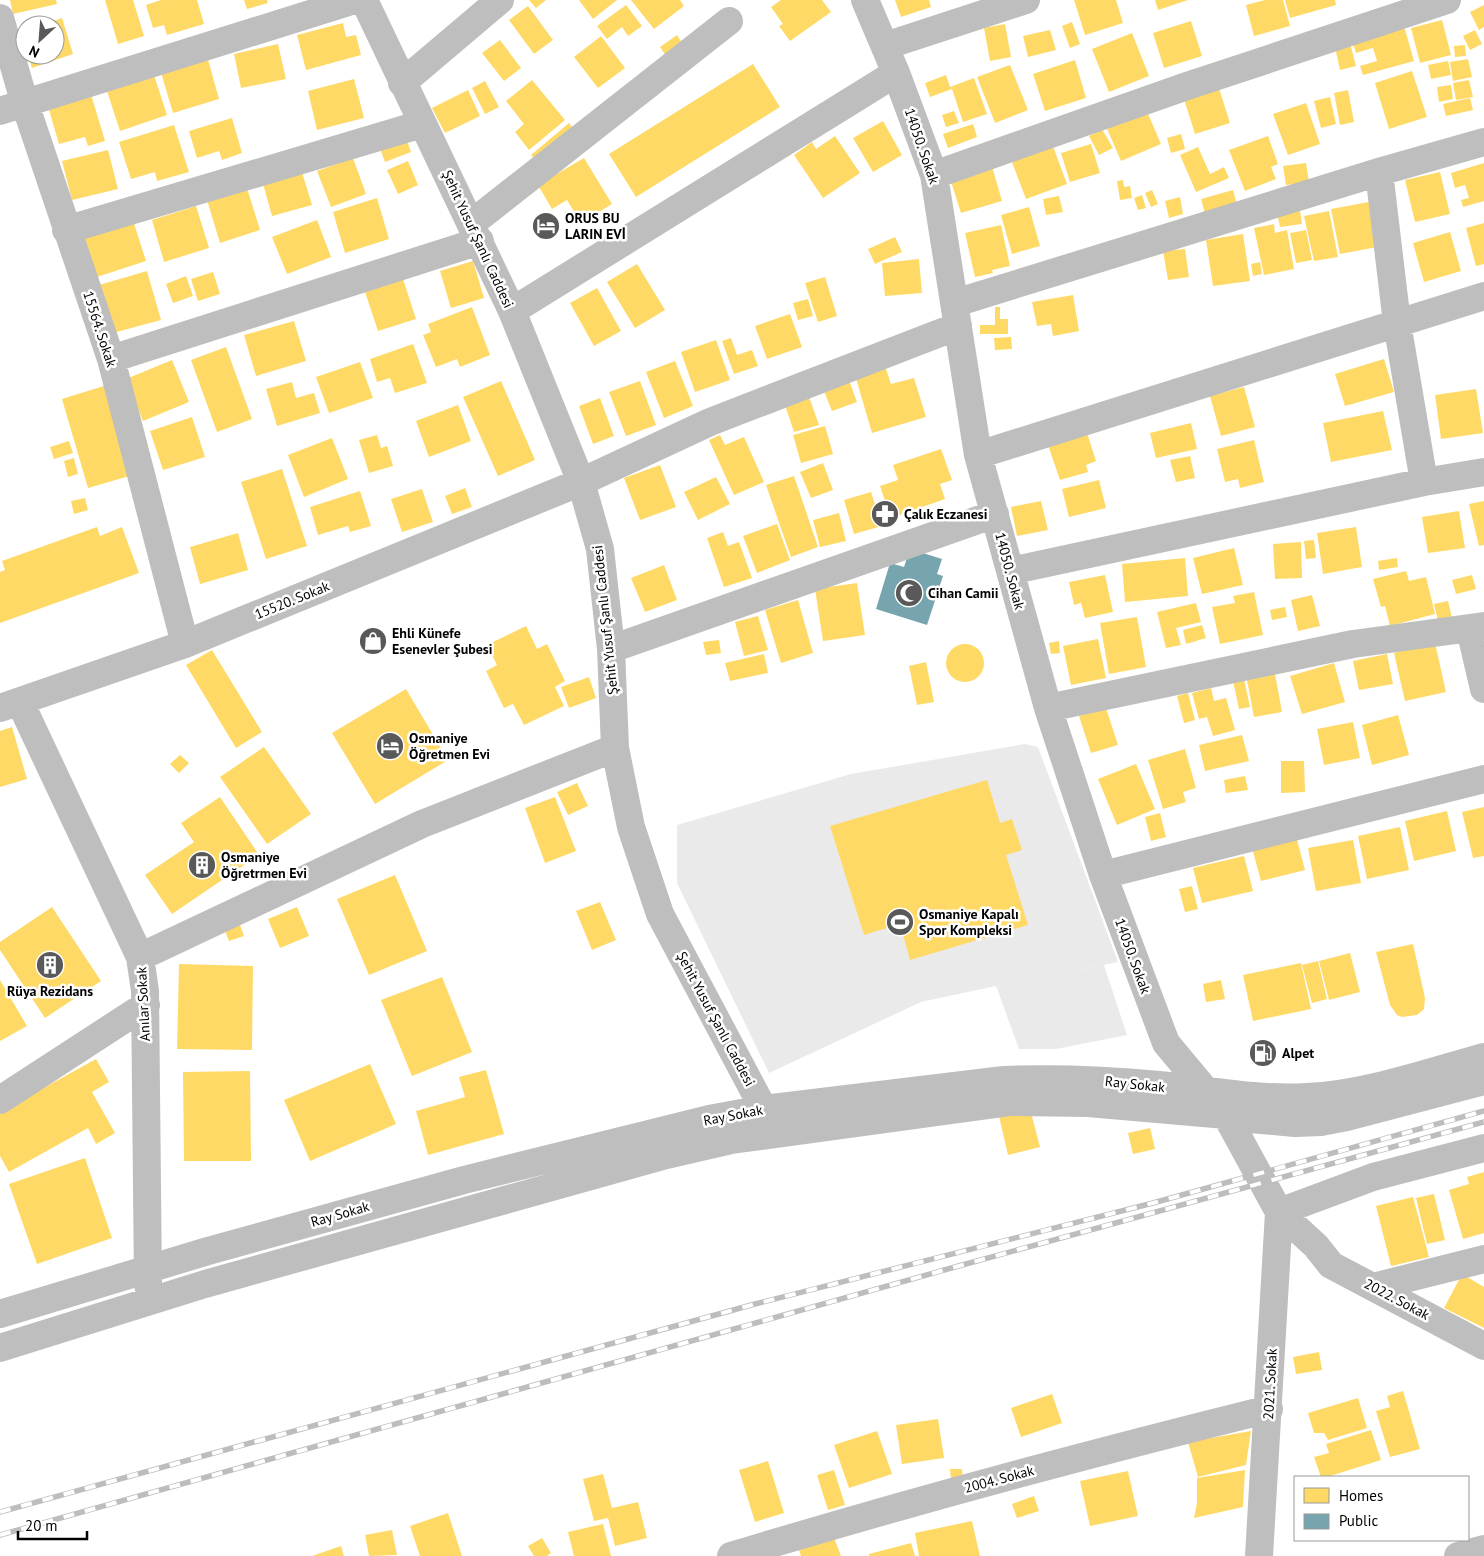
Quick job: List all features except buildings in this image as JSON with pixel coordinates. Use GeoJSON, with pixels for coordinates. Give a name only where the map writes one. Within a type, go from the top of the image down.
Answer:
{"type":"FeatureCollection","features":[{"type":"Feature","properties":{"kind":"street"},"geometry":{"type":"LineString","coordinates":[[13,108],[356,0]]}},
{"type":"Feature","properties":{"kind":"street","name":"Şehit Yusuf Şanlı Caddesi"},"geometry":{"type":"LineString","coordinates":[[364,0],[512,311],[581,482],[600,549],[611,649],[615,748],[631,827],[660,914],[777,1133]]}},
{"type":"Feature","properties":{"kind":"street"},"geometry":{"type":"LineString","coordinates":[[402,83],[500,0]]}},
{"type":"Feature","properties":{"kind":"street","name":"14050. Sokak"},"geometry":{"type":"LineString","coordinates":[[865,0],[896,73],[934,175],[978,455],[1048,708],[1103,875],[1166,1043],[1226,1115],[1279,1212]]}},
{"type":"Feature","properties":{"kind":"street"},"geometry":{"type":"LineString","coordinates":[[885,46],[1026,0]]}},
{"type":"Feature","properties":{"kind":"street"},"geometry":{"type":"LineString","coordinates":[[934,175],[1187,86],[1447,0]]}},
{"type":"Feature","properties":{"kind":"street","name":"15564. Sokak"},"geometry":{"type":"LineString","coordinates":[[0,18],[13,108],[66,230],[111,359],[185,644]]}},
{"type":"Feature","properties":{"kind":"street"},"geometry":{"type":"LineString","coordinates":[[111,359],[476,232],[728,21]]}},
{"type":"Feature","properties":{"kind":"street"},"geometry":{"type":"LineString","coordinates":[[512,311],[896,73]]}},
{"type":"Feature","properties":{"kind":"street"},"geometry":{"type":"LineString","coordinates":[[66,230],[422,124]]}},
{"type":"Feature","properties":{"kind":"street","name":"15520. Sokak"},"geometry":{"type":"LineString","coordinates":[[6,705],[185,644],[581,482],[710,422],[957,315],[1379,172],[1484,142]]}},
{"type":"Feature","properties":{"kind":"street"},"geometry":{"type":"LineString","coordinates":[[1379,172],[1396,323],[1424,482]]}},
{"type":"Feature","properties":{"kind":"street"},"geometry":{"type":"LineString","coordinates":[[978,455],[1484,296]]}},
{"type":"Feature","properties":{"kind":"street"},"geometry":{"type":"LineString","coordinates":[[1010,571],[1424,482],[1484,472]]}},
{"type":"Feature","properties":{"kind":"street"},"geometry":{"type":"LineString","coordinates":[[611,649],[995,514]]}},
{"type":"Feature","properties":{"kind":"street"},"geometry":{"type":"LineString","coordinates":[[1048,708],[1353,644],[1477,628],[1484,690]]}},
{"type":"Feature","properties":{"kind":"street","name":"Anılar Sokak"},"geometry":{"type":"LineString","coordinates":[[6,705],[140,957],[146,1005],[148,1302]]}},
{"type":"Feature","properties":{"kind":"street"},"geometry":{"type":"LineString","coordinates":[[140,957],[422,824],[615,748]]}},
{"type":"Feature","properties":{"kind":"street"},"geometry":{"type":"LineString","coordinates":[[1103,875],[1484,779]]}},
{"type":"Feature","properties":{"kind":"street"},"geometry":{"type":"LineString","coordinates":[[0,1100],[146,1005]]}},
{"type":"Feature","properties":{"kind":"street","name":"Ray Sokak"},"geometry":{"type":"LineString","coordinates":[[0,1314],[148,1269],[464,1180],[709,1119],[763,1109],[1022,1080],[1097,1080],[1206,1092],[1305,1098],[1331,1096],[1484,1057]]}},
{"type":"Feature","properties":{"kind":"street"},"geometry":{"type":"LineString","coordinates":[[0,1348],[148,1302],[666,1154],[700,1146],[777,1133],[1011,1102],[1088,1103],[1295,1123],[1321,1122],[1484,1081]]}},
{"type":"Feature","properties":{"kind":"street"},"geometry":{"type":"LineString","coordinates":[[1279,1212],[1372,1178],[1484,1148]]}},
{"type":"Feature","properties":{"kind":"street","name":"2022. Sokak"},"geometry":{"type":"LineString","coordinates":[[1279,1212],[1316,1246],[1331,1265],[1374,1286],[1484,1346]]}},
{"type":"Feature","properties":{"kind":"street","name":"2021. Sokak"},"geometry":{"type":"LineString","coordinates":[[1259,1556],[1279,1212]]}},
{"type":"Feature","properties":{"kind":"street"},"geometry":{"type":"LineString","coordinates":[[1374,1286],[1484,1259]]}},
{"type":"Feature","properties":{"kind":"street","name":"2004. Sokak"},"geometry":{"type":"LineString","coordinates":[[731,1556],[859,1517],[1085,1455],[1269,1409]]}},
{"type":"Feature","properties":{"kind":"street"},"geometry":{"type":"LineString","coordinates":[[1458,1556],[1484,1549]]}},
{"type":"Feature","properties":{"kind":"shaded area","name":"Osmaniye Kapalı Spor Kompleksi"},"geometry":{"type":"Polygon","coordinates":[[[1025,744],[1038,747],[1118,962],[998,986],[1104,965],[1127,1035],[1056,1049],[1019,1049],[996,986],[921,1002],[769,1073],[677,883],[677,825],[851,774],[1025,744]]]}},
{"type":"Feature","properties":{"kind":"railway"},"geometry":{"type":"LineString","coordinates":[[0,1512],[755,1304],[1153,1203],[1484,1111]]}},
{"type":"Feature","properties":{"kind":"railway"},"geometry":{"type":"LineString","coordinates":[[0,1535],[955,1267],[1484,1122]]}},
{"type":"Feature","properties":{"kind":"place","name":"ORUS BU LARIN EVİ"},"geometry":{"type":"Point","coordinates":[546,226]}},
{"type":"Feature","properties":{"kind":"place","name":"Çalık Eczanesi"},"geometry":{"type":"Point","coordinates":[885,514]}},
{"type":"Feature","properties":{"kind":"place","name":"Cihan Camii"},"geometry":{"type":"Point","coordinates":[909,593]}},
{"type":"Feature","properties":{"kind":"place","name":"Ehli Künefe Esenevler Şubesi"},"geometry":{"type":"Point","coordinates":[373,641]}},
{"type":"Feature","properties":{"kind":"place","name":"Osmaniye Öğretmen Evi"},"geometry":{"type":"Point","coordinates":[390,746]}},
{"type":"Feature","properties":{"kind":"place","name":"Osmaniye Öğretrmen Evi"},"geometry":{"type":"Point","coordinates":[202,865]}},
{"type":"Feature","properties":{"kind":"place","name":"Osmaniye Kapalı Spor Kompleksi"},"geometry":{"type":"Point","coordinates":[900,922]}},
{"type":"Feature","properties":{"kind":"place","name":"Rüya Rezidans"},"geometry":{"type":"Point","coordinates":[50,965]}},
{"type":"Feature","properties":{"kind":"place","name":"Alpet"},"geometry":{"type":"Point","coordinates":[1263,1053]}}]}
